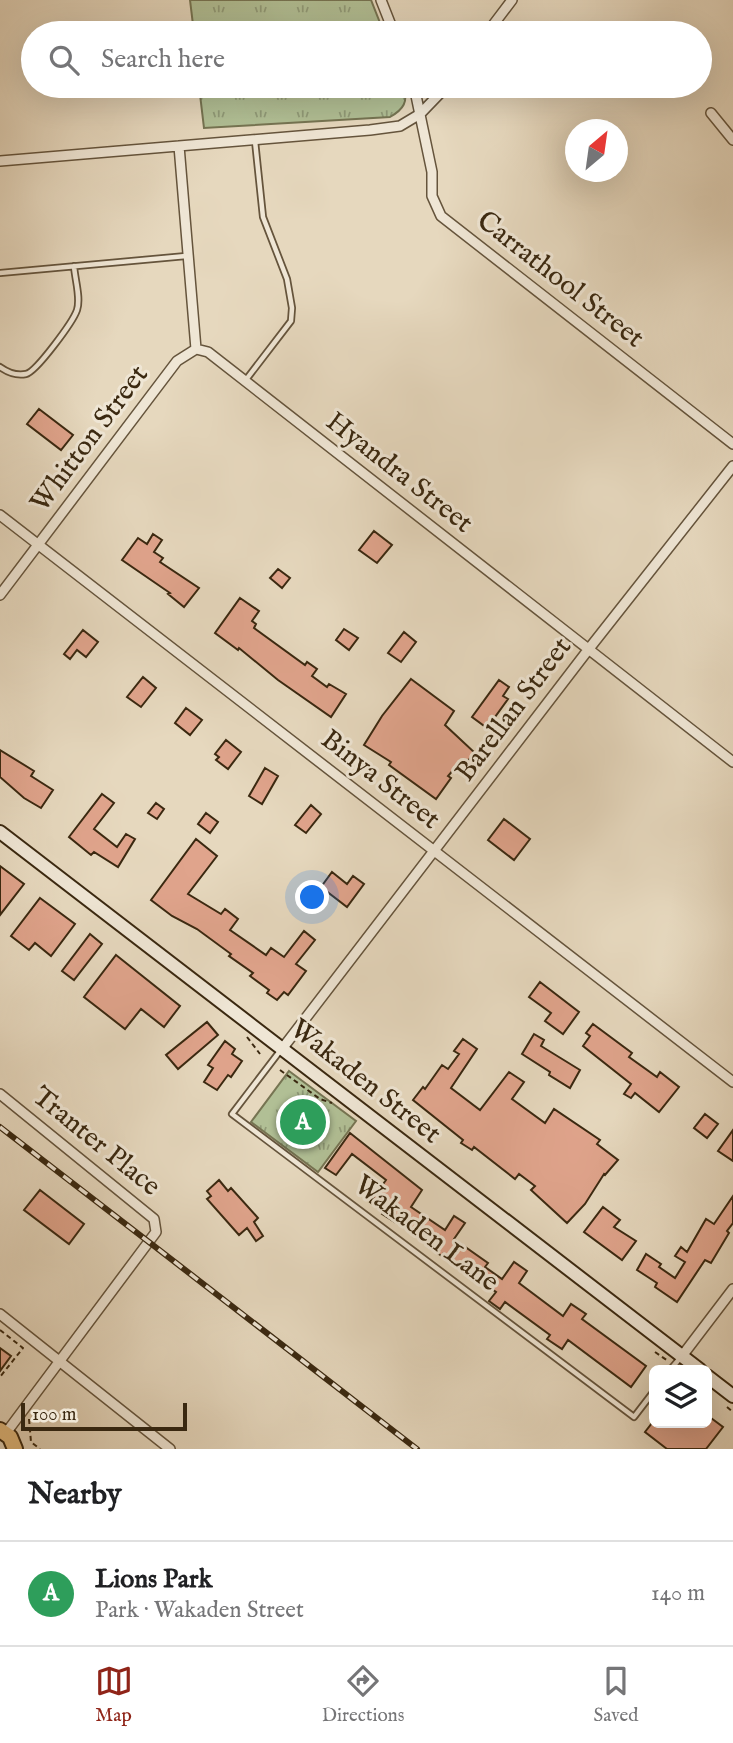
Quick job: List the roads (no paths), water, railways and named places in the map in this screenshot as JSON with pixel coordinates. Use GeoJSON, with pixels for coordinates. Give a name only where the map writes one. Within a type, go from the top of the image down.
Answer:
{"type":"FeatureCollection","features":[{"type":"Feature","properties":{"kind":"main road"},"geometry":{"type":"LineString","coordinates":[[3,1432],[15,1448]]}},
{"type":"Feature","properties":{"kind":"street"},"geometry":{"type":"LineString","coordinates":[[381,0],[389,21]]}},
{"type":"Feature","properties":{"kind":"street"},"geometry":{"type":"LineString","coordinates":[[496,21],[512,0]]}},
{"type":"Feature","properties":{"kind":"street","name":"Carrathool Street"},"geometry":{"type":"LineString","coordinates":[[417,98],[432,172],[432,196],[441,216],[733,444]]}},
{"type":"Feature","properties":{"kind":"street"},"geometry":{"type":"LineString","coordinates":[[0,161],[400,126],[420,114],[435,98]]}},
{"type":"Feature","properties":{"kind":"street"},"geometry":{"type":"LineString","coordinates":[[711,113],[733,140]]}},
{"type":"Feature","properties":{"kind":"street"},"geometry":{"type":"LineString","coordinates":[[179,146],[186,256],[196,349]]}},
{"type":"Feature","properties":{"kind":"street","name":"Hyandra Street"},"geometry":{"type":"LineString","coordinates":[[196,349],[208,352],[733,762]]}},
{"type":"Feature","properties":{"kind":"street","name":"Whitton Street"},"geometry":{"type":"LineString","coordinates":[[0,595],[177,361],[196,349]]}},
{"type":"Feature","properties":{"kind":"street","name":"Barellan Street"},"geometry":{"type":"LineString","coordinates":[[282,1049],[588,650],[733,466]]}},
{"type":"Feature","properties":{"kind":"street","name":"Binya Street"},"geometry":{"type":"LineString","coordinates":[[0,515],[733,1082]]}},
{"type":"Feature","properties":{"kind":"street","name":"Wakaden Street"},"geometry":{"type":"LineString","coordinates":[[0,832],[282,1049],[675,1364]]}},
{"type":"Feature","properties":{"kind":"street","name":"Tranter Place"},"geometry":{"type":"LineString","coordinates":[[0,1094],[154,1219],[156,1232],[60,1361],[3,1432]]}},
{"type":"Feature","properties":{"kind":"street"},"geometry":{"type":"LineString","coordinates":[[675,1364],[733,1289]]}},
{"type":"Feature","properties":{"kind":"street"},"geometry":{"type":"LineString","coordinates":[[0,1314],[170,1449]]}},
{"type":"Feature","properties":{"kind":"street"},"geometry":{"type":"LineString","coordinates":[[712,1380],[733,1396]]}},
{"type":"Feature","properties":{"kind":"lane"},"geometry":{"type":"LineString","coordinates":[[245,381],[291,321],[292,308],[287,279],[263,217],[255,140]]}},
{"type":"Feature","properties":{"kind":"lane"},"geometry":{"type":"LineString","coordinates":[[0,273],[186,256]]}},
{"type":"Feature","properties":{"kind":"lane"},"geometry":{"type":"LineString","coordinates":[[0,367],[16,375],[28,374],[63,331],[76,311],[78,302],[74,267]]}},
{"type":"Feature","properties":{"kind":"lane","name":"Wakaden Lane"},"geometry":{"type":"LineString","coordinates":[[282,1049],[232,1114],[634,1417],[649,1398]]}},
{"type":"Feature","properties":{"kind":"railway"},"geometry":{"type":"LineString","coordinates":[[0,1127],[417,1449]]}},
{"type":"Feature","properties":{"kind":"place","name":"Lions Park"},"geometry":{"type":"Point","coordinates":[303,1122]}}]}
